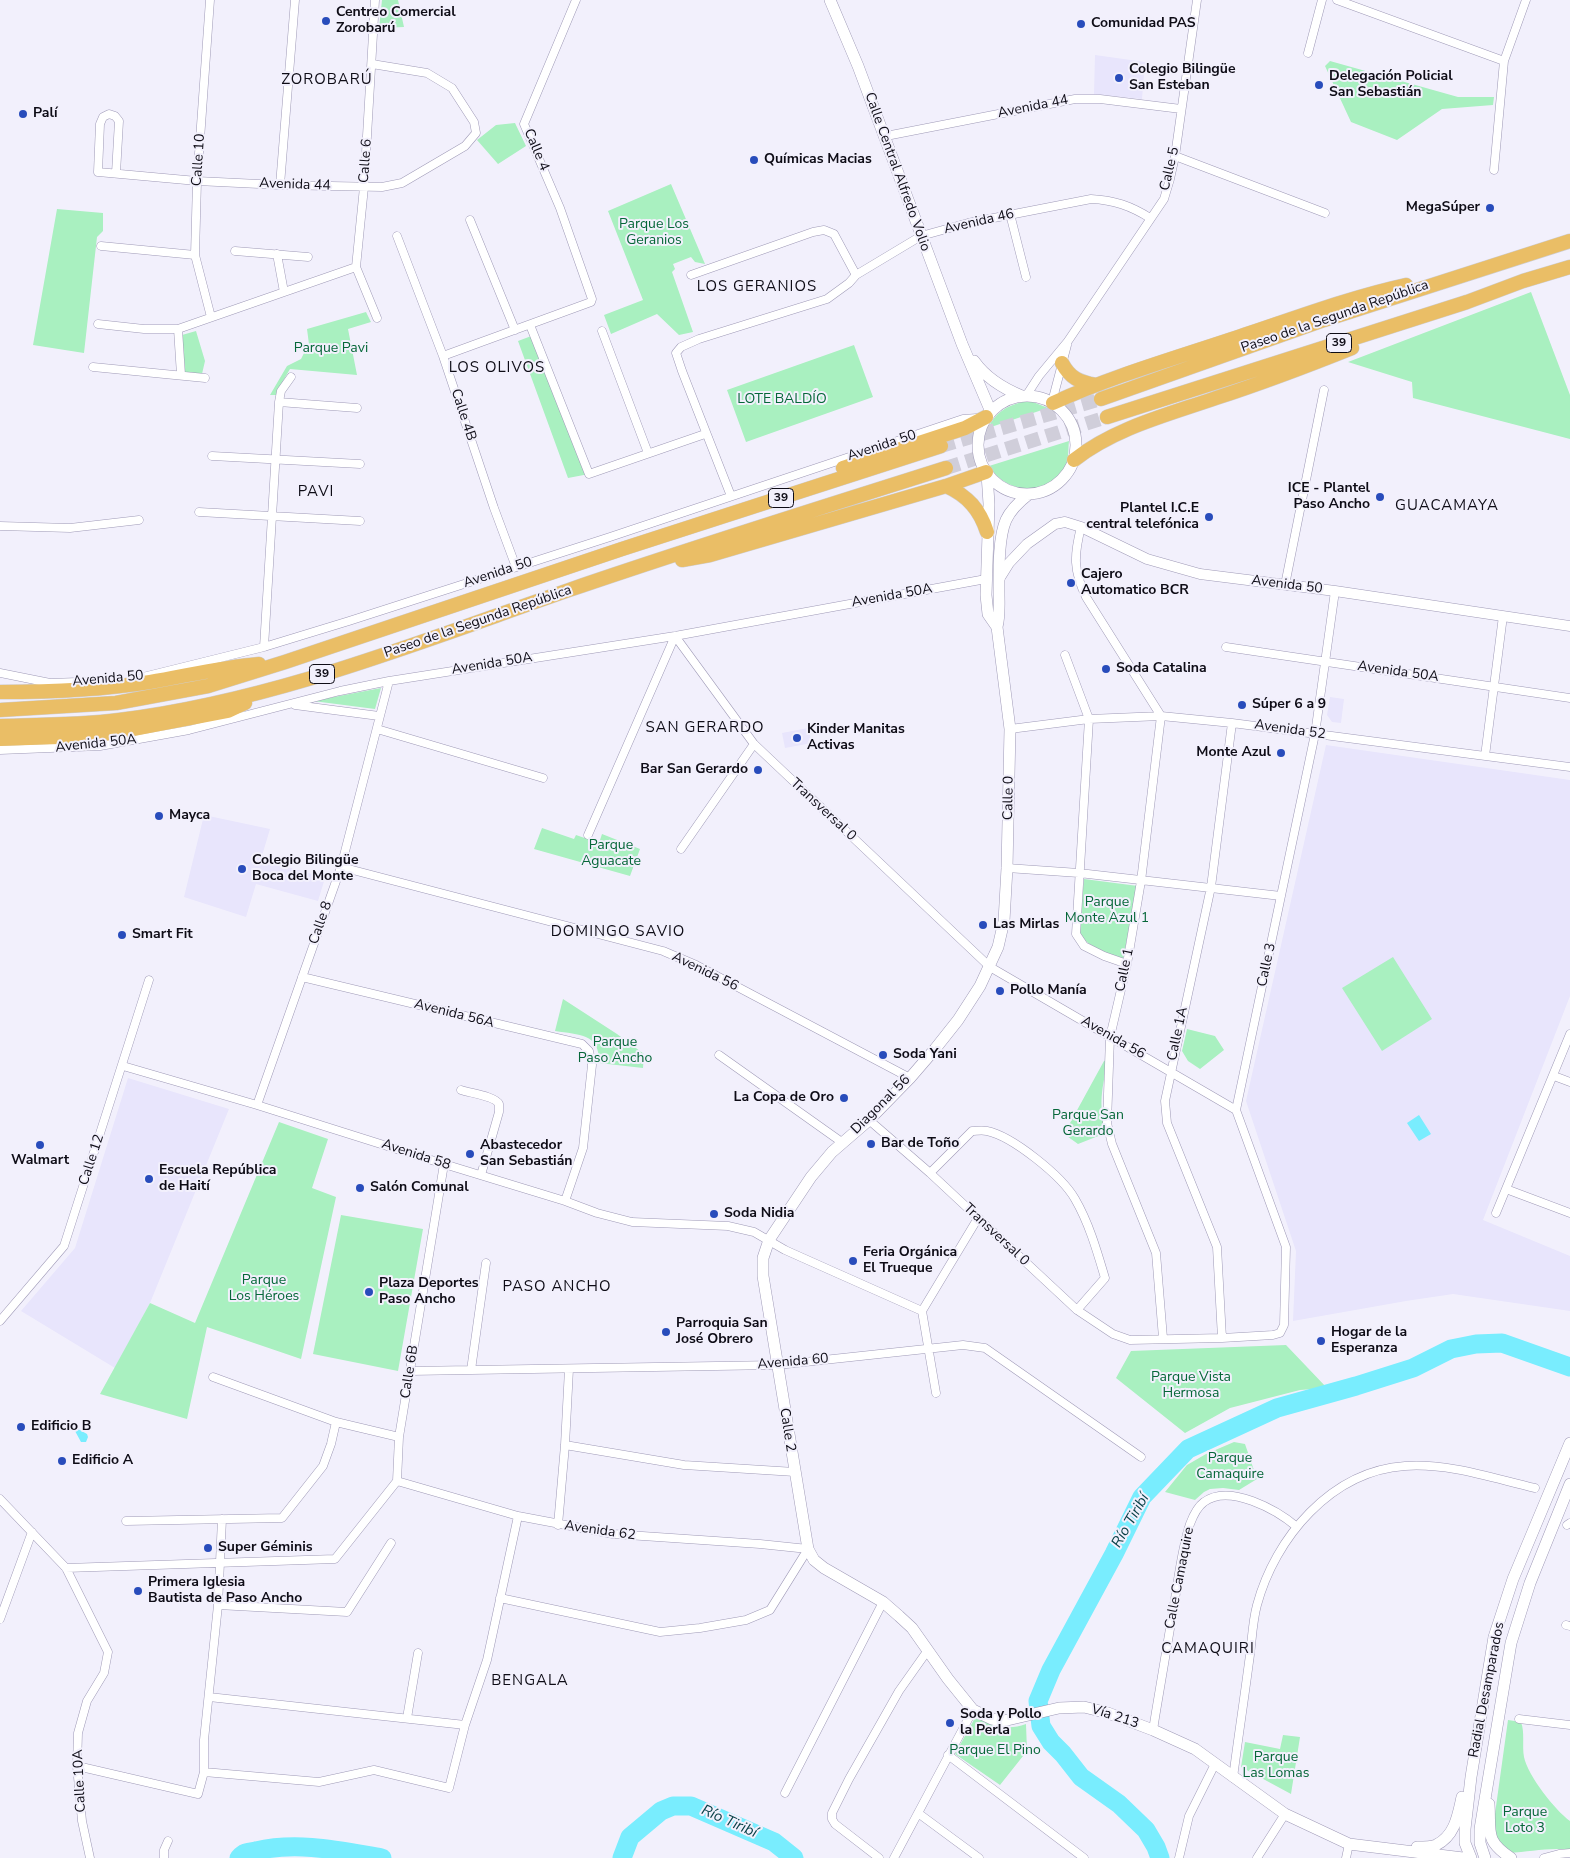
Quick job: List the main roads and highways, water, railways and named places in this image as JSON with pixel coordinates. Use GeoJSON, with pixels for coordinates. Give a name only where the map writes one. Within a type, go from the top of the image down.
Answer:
{"type":"FeatureCollection","features":[{"type":"Feature","properties":{"kind":"highway","name":"Paseo de la Segunda República"},"geometry":{"type":"LineString","coordinates":[[1101,399],[1324,320],[1570,241]]}},
{"type":"Feature","properties":{"kind":"highway"},"geometry":{"type":"LineString","coordinates":[[1053,403],[1096,385],[1370,293],[1488,266]]}},
{"type":"Feature","properties":{"kind":"highway","name":"Paseo de la Segunda República"},"geometry":{"type":"LineString","coordinates":[[1107,418],[1570,267]]}},
{"type":"Feature","properties":{"kind":"highway"},"geometry":{"type":"LineString","coordinates":[[1074,460],[1089,448],[1106,439],[1145,423],[1331,356],[1467,302]]}},
{"type":"Feature","properties":{"kind":"highway"},"geometry":{"type":"LineString","coordinates":[[1062,363],[1073,378],[1096,385]]}},
{"type":"Feature","properties":{"kind":"highway"},"geometry":{"type":"LineString","coordinates":[[622,549],[734,504],[965,428],[989,414]]}},
{"type":"Feature","properties":{"kind":"highway","name":"Paseo de la Segunda República"},"geometry":{"type":"LineString","coordinates":[[0,710],[116,703],[208,686],[941,446]]}},
{"type":"Feature","properties":{"kind":"highway","name":"Paseo de la Segunda República"},"geometry":{"type":"LineString","coordinates":[[0,726],[116,721],[204,705],[274,689],[342,668],[632,569],[946,468]]}},
{"type":"Feature","properties":{"kind":"highway"},"geometry":{"type":"LineString","coordinates":[[632,569],[710,555],[986,473]]}},
{"type":"Feature","properties":{"kind":"highway"},"geometry":{"type":"LineString","coordinates":[[946,486],[968,499],[977,509],[987,532]]}},
{"type":"Feature","properties":{"kind":"highway"},"geometry":{"type":"LineString","coordinates":[[0,692],[48,692],[109,688],[232,666],[285,662]]}},
{"type":"Feature","properties":{"kind":"highway"},"geometry":{"type":"LineString","coordinates":[[0,740],[89,736],[124,731],[228,711],[274,689]]}},
{"type":"Feature","properties":{"kind":"main road","name":"Calle Central Alfredo Volio"},"geometry":{"type":"LineString","coordinates":[[830,0],[886,136],[921,236],[989,414]]}},
{"type":"Feature","properties":{"kind":"main road","name":"Calle Central Alfredo Volio"},"geometry":{"type":"LineString","coordinates":[[962,344],[979,368],[989,378],[1007,390],[1024,396]]}},
{"type":"Feature","properties":{"kind":"main road"},"geometry":{"type":"LineString","coordinates":[[1024,396],[1044,399],[1062,410],[1074,428],[1076,439],[1074,460],[1061,480],[1041,492],[1029,494],[1006,489],[986,473],[978,448],[979,432],[989,414],[1000,404],[1010,399],[1024,396]]}},
{"type":"Feature","properties":{"kind":"main road","name":"Calle 0"},"geometry":{"type":"LineString","coordinates":[[986,473],[989,504],[986,579],[988,614],[997,627]]}},
{"type":"Feature","properties":{"kind":"main road","name":"Calle 0"},"geometry":{"type":"LineString","coordinates":[[990,968],[998,947],[1004,921],[1007,868],[1010,729],[997,627],[1000,613],[999,578],[1006,521],[1013,508],[1029,494]]}},
{"type":"Feature","properties":{"kind":"main road","name":"Diagonal 56"},"geometry":{"type":"LineString","coordinates":[[770,1240],[815,1171],[910,1078],[958,1020],[990,968]]}},
{"type":"Feature","properties":{"kind":"main road","name":"Calle 2"},"geometry":{"type":"LineString","coordinates":[[770,1240],[763,1258],[763,1276],[808,1549]]}},
{"type":"Feature","properties":{"kind":"main road","name":"Radial Desamparados"},"geometry":{"type":"LineString","coordinates":[[1471,1858],[1465,1843],[1465,1830],[1471,1777],[1494,1637],[1513,1579],[1570,1443]]}},
{"type":"Feature","properties":{"kind":"main road","name":"Radial Desamparados"},"geometry":{"type":"LineString","coordinates":[[1485,1858],[1480,1844],[1480,1829],[1511,1643],[1530,1583],[1570,1484]]}},
{"type":"Feature","properties":{"kind":"main road","name":"Vía 213"},"geometry":{"type":"LineString","coordinates":[[808,1549],[814,1560],[824,1568],[883,1602],[912,1628],[948,1679],[973,1710],[992,1719],[1003,1721],[1059,1708],[1084,1707],[1108,1713],[1195,1749],[1285,1814],[1348,1844],[1462,1858]]}},
{"type":"Feature","properties":{"kind":"main road"},"geometry":{"type":"LineString","coordinates":[[1436,1856],[1446,1847],[1452,1837],[1463,1793],[1471,1777]]}},
{"type":"Feature","properties":{"kind":"main road"},"geometry":{"type":"LineString","coordinates":[[1488,1783],[1490,1837],[1495,1846],[1511,1858]]}},
{"type":"Feature","properties":{"kind":"main road"},"geometry":{"type":"LineString","coordinates":[[1394,1850],[1435,1845],[1444,1839],[1455,1825]]}},
{"type":"Feature","properties":{"kind":"water"},"geometry":{"type":"Polygon","coordinates":[[[1419,1115],[1431,1134],[1419,1141],[1407,1123],[1419,1115]]]}},
{"type":"Feature","properties":{"kind":"water"},"geometry":{"type":"Polygon","coordinates":[[[78,1429],[87,1434],[86,1442],[81,1442],[75,1431],[78,1429]]]}},
{"type":"Feature","properties":{"kind":"waterway","name":"Río Tiribí"},"geometry":{"type":"LineString","coordinates":[[1160,1858],[1146,1830],[1119,1804],[1081,1777],[1051,1742],[1041,1726],[1038,1701],[1051,1670],[1114,1554],[1142,1497],[1188,1449],[1277,1408],[1413,1368],[1451,1349],[1476,1344],[1502,1343],[1570,1367]]}},
{"type":"Feature","properties":{"kind":"waterway","name":"Río Tiribí"},"geometry":{"type":"LineString","coordinates":[[622,1858],[630,1837],[661,1811],[673,1806],[691,1806],[774,1842],[794,1858]]}},
{"type":"Feature","properties":{"kind":"waterway","name":"Río Tiribí"},"geometry":{"type":"LineString","coordinates":[[239,1858],[249,1852],[288,1847],[319,1848],[382,1858]]}},
{"type":"Feature","properties":{"kind":"tunnel"},"geometry":{"type":"LineString","coordinates":[[941,446],[1101,399]]}},
{"type":"Feature","properties":{"kind":"tunnel"},"geometry":{"type":"LineString","coordinates":[[946,468],[1107,417]]}},
{"type":"Feature","properties":{"kind":"place","name":"Centreo Comercial Zorobarú"},"geometry":{"type":"Point","coordinates":[326,21]}},
{"type":"Feature","properties":{"kind":"place","name":"Comunidad PAS"},"geometry":{"type":"Point","coordinates":[1081,24]}},
{"type":"Feature","properties":{"kind":"place","name":"Colegio Bilingüe San Esteban"},"geometry":{"type":"Point","coordinates":[1119,78]}},
{"type":"Feature","properties":{"kind":"place","name":"Delegación Policial San Sebastián"},"geometry":{"type":"Point","coordinates":[1319,85]}},
{"type":"Feature","properties":{"kind":"place","name":"Palí"},"geometry":{"type":"Point","coordinates":[23,114]}},
{"type":"Feature","properties":{"kind":"place","name":"Químicas Macias"},"geometry":{"type":"Point","coordinates":[754,160]}},
{"type":"Feature","properties":{"kind":"place","name":"MegaSúper"},"geometry":{"type":"Point","coordinates":[1490,208]}},
{"type":"Feature","properties":{"kind":"place","name":"ICE - Plantel Paso Ancho"},"geometry":{"type":"Point","coordinates":[1380,497]}},
{"type":"Feature","properties":{"kind":"place","name":"Plantel I.C.E central telefónica"},"geometry":{"type":"Point","coordinates":[1209,517]}},
{"type":"Feature","properties":{"kind":"place","name":"Cajero Automatico BCR"},"geometry":{"type":"Point","coordinates":[1071,583]}},
{"type":"Feature","properties":{"kind":"place","name":"Soda Catalina"},"geometry":{"type":"Point","coordinates":[1106,669]}},
{"type":"Feature","properties":{"kind":"place","name":"Súper 6 a 9"},"geometry":{"type":"Point","coordinates":[1242,705]}},
{"type":"Feature","properties":{"kind":"place","name":"Kinder Manitas Activas"},"geometry":{"type":"Point","coordinates":[797,738]}},
{"type":"Feature","properties":{"kind":"place","name":"Monte Azul"},"geometry":{"type":"Point","coordinates":[1281,753]}},
{"type":"Feature","properties":{"kind":"place","name":"Bar San Gerardo"},"geometry":{"type":"Point","coordinates":[758,770]}},
{"type":"Feature","properties":{"kind":"place","name":"Mayca"},"geometry":{"type":"Point","coordinates":[159,816]}},
{"type":"Feature","properties":{"kind":"place","name":"Colegio Bilingüe Boca del Monte"},"geometry":{"type":"Point","coordinates":[242,869]}},
{"type":"Feature","properties":{"kind":"place","name":"Las Mirlas"},"geometry":{"type":"Point","coordinates":[983,925]}},
{"type":"Feature","properties":{"kind":"place","name":"Smart Fit"},"geometry":{"type":"Point","coordinates":[122,935]}},
{"type":"Feature","properties":{"kind":"place","name":"Pollo Manía"},"geometry":{"type":"Point","coordinates":[1000,991]}},
{"type":"Feature","properties":{"kind":"place","name":"Soda Yani"},"geometry":{"type":"Point","coordinates":[883,1055]}},
{"type":"Feature","properties":{"kind":"place","name":"La Copa de Oro"},"geometry":{"type":"Point","coordinates":[844,1098]}},
{"type":"Feature","properties":{"kind":"place","name":"Bar de Toño"},"geometry":{"type":"Point","coordinates":[871,1144]}},
{"type":"Feature","properties":{"kind":"place","name":"Walmart"},"geometry":{"type":"Point","coordinates":[40,1145]}},
{"type":"Feature","properties":{"kind":"place","name":"Abastecedor San Sebastián"},"geometry":{"type":"Point","coordinates":[470,1154]}},
{"type":"Feature","properties":{"kind":"place","name":"Escuela República de Haití"},"geometry":{"type":"Point","coordinates":[149,1179]}},
{"type":"Feature","properties":{"kind":"place","name":"Salón Comunal"},"geometry":{"type":"Point","coordinates":[360,1188]}},
{"type":"Feature","properties":{"kind":"place","name":"Soda Nidia"},"geometry":{"type":"Point","coordinates":[714,1214]}},
{"type":"Feature","properties":{"kind":"place","name":"Feria Orgánica El Trueque"},"geometry":{"type":"Point","coordinates":[853,1261]}},
{"type":"Feature","properties":{"kind":"place","name":"Plaza Deportes Paso Ancho"},"geometry":{"type":"Point","coordinates":[369,1292]}},
{"type":"Feature","properties":{"kind":"place","name":"Parroquia San José Obrero"},"geometry":{"type":"Point","coordinates":[666,1332]}},
{"type":"Feature","properties":{"kind":"place","name":"Hogar de la Esperanza"},"geometry":{"type":"Point","coordinates":[1321,1341]}},
{"type":"Feature","properties":{"kind":"place","name":"Edificio B"},"geometry":{"type":"Point","coordinates":[21,1427]}},
{"type":"Feature","properties":{"kind":"place","name":"Edificio A"},"geometry":{"type":"Point","coordinates":[62,1461]}},
{"type":"Feature","properties":{"kind":"place","name":"Super Géminis"},"geometry":{"type":"Point","coordinates":[208,1548]}},
{"type":"Feature","properties":{"kind":"place","name":"Primera Iglesia Bautista de Paso Ancho"},"geometry":{"type":"Point","coordinates":[138,1591]}},
{"type":"Feature","properties":{"kind":"place","name":"Soda y Pollo la Perla"},"geometry":{"type":"Point","coordinates":[950,1723]}},
{"type":"Feature","properties":{"kind":"district","name":"ZOROBARÚ"},"geometry":{"type":"Point","coordinates":[327,80]}},
{"type":"Feature","properties":{"kind":"district","name":"LOS GERANIOS"},"geometry":{"type":"Point","coordinates":[757,287]}},
{"type":"Feature","properties":{"kind":"district","name":"LOS OLIVOS"},"geometry":{"type":"Point","coordinates":[497,368]}},
{"type":"Feature","properties":{"kind":"district","name":"PAVI"},"geometry":{"type":"Point","coordinates":[316,492]}},
{"type":"Feature","properties":{"kind":"district","name":"GUACAMAYA"},"geometry":{"type":"Point","coordinates":[1447,506]}},
{"type":"Feature","properties":{"kind":"district","name":"SAN GERARDO"},"geometry":{"type":"Point","coordinates":[705,728]}},
{"type":"Feature","properties":{"kind":"district","name":"DOMINGO SAVIO"},"geometry":{"type":"Point","coordinates":[618,932]}},
{"type":"Feature","properties":{"kind":"district","name":"PASO ANCHO"},"geometry":{"type":"Point","coordinates":[557,1287]}},
{"type":"Feature","properties":{"kind":"district","name":"CAMAQUIRI"},"geometry":{"type":"Point","coordinates":[1208,1649]}},
{"type":"Feature","properties":{"kind":"district","name":"BENGALA"},"geometry":{"type":"Point","coordinates":[530,1681]}},
{"type":"Feature","properties":{"kind":"park label","name":"Parque Los Geranios"},"geometry":{"type":"Point","coordinates":[654,234]}},
{"type":"Feature","properties":{"kind":"park label","name":"Parque Pavi"},"geometry":{"type":"Point","coordinates":[331,349]}},
{"type":"Feature","properties":{"kind":"park label","name":"LOTE BALDÍO"},"geometry":{"type":"Point","coordinates":[782,400]}},
{"type":"Feature","properties":{"kind":"park label","name":"Parque Aguacate"},"geometry":{"type":"Point","coordinates":[611,854]}},
{"type":"Feature","properties":{"kind":"park label","name":"Parque Monte Azul 1"},"geometry":{"type":"Point","coordinates":[1107,912]}},
{"type":"Feature","properties":{"kind":"park label","name":"Parque Paso Ancho"},"geometry":{"type":"Point","coordinates":[615,1052]}},
{"type":"Feature","properties":{"kind":"park label","name":"Parque San Gerardo"},"geometry":{"type":"Point","coordinates":[1088,1124]}},
{"type":"Feature","properties":{"kind":"park label","name":"Parque Los Héroes"},"geometry":{"type":"Point","coordinates":[264,1289]}},
{"type":"Feature","properties":{"kind":"park label","name":"Parque Vista Hermosa"},"geometry":{"type":"Point","coordinates":[1191,1386]}},
{"type":"Feature","properties":{"kind":"park label","name":"Parque Camaquire"},"geometry":{"type":"Point","coordinates":[1230,1468]}},
{"type":"Feature","properties":{"kind":"park label","name":"Parque El Pino"},"geometry":{"type":"Point","coordinates":[995,1751]}},
{"type":"Feature","properties":{"kind":"park label","name":"Parque Las Lomas"},"geometry":{"type":"Point","coordinates":[1276,1766]}},
{"type":"Feature","properties":{"kind":"park label","name":"Parque Loto 3"},"geometry":{"type":"Point","coordinates":[1525,1822]}}]}
